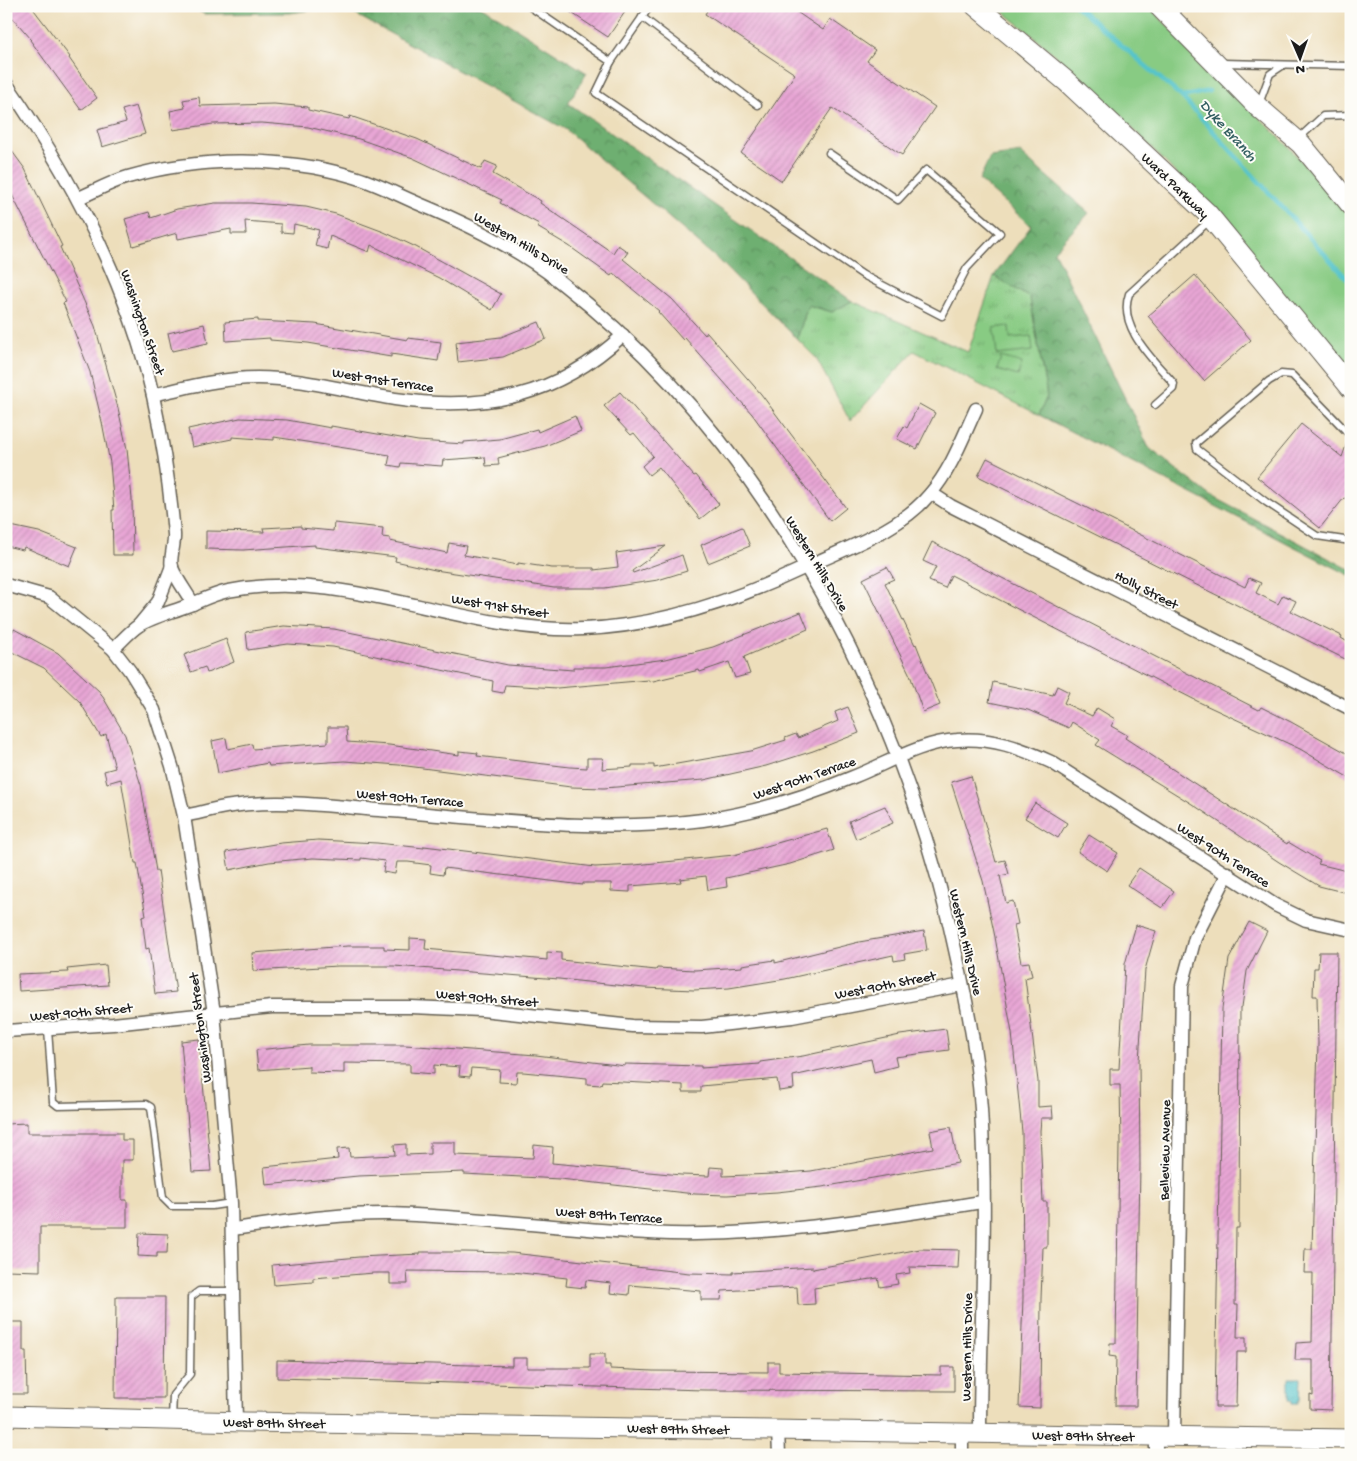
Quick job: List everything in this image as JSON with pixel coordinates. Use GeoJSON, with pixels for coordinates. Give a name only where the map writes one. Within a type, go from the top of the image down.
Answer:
{"type":"FeatureCollection","features":[{"type":"Feature","properties":{"kind":"main road","name":"Ward Parkway"},"geometry":{"type":"LineString","coordinates":[[976,6],[1066,81],[1212,219],[1351,388]]}},
{"type":"Feature","properties":{"kind":"main road"},"geometry":{"type":"LineString","coordinates":[[1159,6],[1258,106],[1297,140],[1351,204]]}},
{"type":"Feature","properties":{"kind":"street","name":"Washington Street"},"geometry":{"type":"LineString","coordinates":[[6,83],[38,129],[78,198],[121,293],[153,395],[166,464],[174,538],[172,566],[158,602],[139,625]]}},
{"type":"Feature","properties":{"kind":"street","name":"Western Hills Drive"},"geometry":{"type":"LineString","coordinates":[[78,198],[127,178],[173,168],[212,163],[275,163],[306,166],[353,176],[449,216],[508,248],[557,279],[623,335],[680,395],[745,474],[807,567],[859,665],[898,759],[932,856],[962,985],[975,1053],[980,1101],[982,1202],[971,1433],[962,1455]]}},
{"type":"Feature","properties":{"kind":"street","name":"West 91st Terrace"},"geometry":{"type":"LineString","coordinates":[[153,395],[225,379],[258,378],[308,382],[427,403],[495,400],[531,392],[570,376],[599,358],[623,335]]}},
{"type":"Feature","properties":{"kind":"street","name":"West 91st Street"},"geometry":{"type":"LineString","coordinates":[[113,650],[139,625],[226,591],[268,586],[299,585],[341,590],[514,625],[582,629],[648,621],[710,606],[807,567],[902,519],[932,493],[958,450],[976,409]]}},
{"type":"Feature","properties":{"kind":"street","name":"Holly Street"},"geometry":{"type":"LineString","coordinates":[[932,493],[951,506],[1351,709]]}},
{"type":"Feature","properties":{"kind":"street"},"geometry":{"type":"LineString","coordinates":[[172,566],[193,604]]}},
{"type":"Feature","properties":{"kind":"street"},"geometry":{"type":"LineString","coordinates":[[6,585],[49,598],[113,650]]}},
{"type":"Feature","properties":{"kind":"street","name":"Washington Street"},"geometry":{"type":"LineString","coordinates":[[113,650],[130,671],[154,710],[172,766],[184,816],[214,1012],[231,1203],[236,1422]]}},
{"type":"Feature","properties":{"kind":"street","name":"West 90th Terrace"},"geometry":{"type":"LineString","coordinates":[[184,816],[233,806],[289,803],[574,825],[657,824],[704,820],[753,811],[800,797],[935,743],[958,740],[987,740],[1020,748],[1051,762],[1228,873],[1275,905],[1306,920],[1351,930]]}},
{"type":"Feature","properties":{"kind":"street","name":"Belleview Avenue"},"geometry":{"type":"LineString","coordinates":[[1156,1455],[1165,1436],[1182,986],[1195,938],[1228,873]]}},
{"type":"Feature","properties":{"kind":"street","name":"West 90th Street"},"geometry":{"type":"LineString","coordinates":[[6,1031],[48,1029],[272,1007],[411,1007],[482,1010],[632,1026],[702,1027],[792,1017],[962,985]]}},
{"type":"Feature","properties":{"kind":"street","name":"West 89th Terrace"},"geometry":{"type":"LineString","coordinates":[[233,1229],[315,1217],[390,1214],[670,1234],[738,1234],[818,1227],[982,1202]]}},
{"type":"Feature","properties":{"kind":"street","name":"West 89th Street"},"geometry":{"type":"LineString","coordinates":[[6,1416],[236,1422],[1351,1439]]}},
{"type":"Feature","properties":{"kind":"street"},"geometry":{"type":"LineString","coordinates":[[778,1430],[778,1455]]}},
{"type":"Feature","properties":{"kind":"lane"},"geometry":{"type":"LineString","coordinates":[[529,6],[611,62]]}},
{"type":"Feature","properties":{"kind":"lane"},"geometry":{"type":"LineString","coordinates":[[650,6],[611,62],[596,93],[863,275],[942,316],[967,268],[1000,233],[926,170],[898,200],[829,153]]}},
{"type":"Feature","properties":{"kind":"lane"},"geometry":{"type":"LineString","coordinates":[[642,18],[758,105]]}},
{"type":"Feature","properties":{"kind":"lane"},"geometry":{"type":"LineString","coordinates":[[1214,63],[1282,66],[1351,66]]}},
{"type":"Feature","properties":{"kind":"lane"},"geometry":{"type":"LineString","coordinates":[[1258,106],[1270,74],[1282,66]]}},
{"type":"Feature","properties":{"kind":"lane"},"geometry":{"type":"LineString","coordinates":[[1297,140],[1323,116],[1351,115]]}},
{"type":"Feature","properties":{"kind":"lane"},"geometry":{"type":"LineString","coordinates":[[1156,405],[1174,389],[1174,384],[1137,339],[1126,311],[1126,303],[1129,294],[1212,219]]}},
{"type":"Feature","properties":{"kind":"lane"},"geometry":{"type":"LineString","coordinates":[[1351,436],[1292,375],[1281,374],[1269,381],[1196,443],[1197,449],[1266,502],[1317,536],[1351,541]]}},
{"type":"Feature","properties":{"kind":"lane"},"geometry":{"type":"LineString","coordinates":[[48,1029],[53,1102],[58,1106],[146,1104],[151,1107],[163,1198],[171,1206],[212,1206],[231,1203]]}},
{"type":"Feature","properties":{"kind":"lane"},"geometry":{"type":"LineString","coordinates":[[172,1420],[173,1395],[190,1374],[191,1298],[199,1291],[234,1291]]}},
{"type":"Feature","properties":{"kind":"green space"},"geometry":{"type":"Polygon","coordinates":[[[190,6],[340,6],[290,13],[204,14],[190,6]]]}},
{"type":"Feature","properties":{"kind":"green space"},"geometry":{"type":"Polygon","coordinates":[[[340,6],[480,6],[486,9],[587,73],[568,103],[852,301],[832,312],[808,305],[797,339],[722,263],[565,129],[340,6]]]}},
{"type":"Feature","properties":{"kind":"green space"},"geometry":{"type":"Polygon","coordinates":[[[996,6],[1148,6],[1285,143],[1351,217],[1351,372],[1268,276],[1138,134],[1093,89],[996,6]]]}},
{"type":"Feature","properties":{"kind":"green space"},"geometry":{"type":"Polygon","coordinates":[[[1020,153],[1089,213],[1054,251],[1149,448],[1211,496],[1351,570],[1351,576],[1039,415],[1047,396],[1030,298],[994,276],[1031,226],[979,180],[990,157],[1020,153]]]}},
{"type":"Feature","properties":{"kind":"green space"},"geometry":{"type":"Polygon","coordinates":[[[994,276],[1030,298],[1047,396],[1039,415],[914,351],[850,421],[816,358],[797,339],[808,305],[832,312],[852,301],[968,352],[994,276]]]}},
{"type":"Feature","properties":{"kind":"green space"},"geometry":{"type":"Polygon","coordinates":[[[1009,326],[1010,338],[1031,336],[1033,351],[997,355],[994,328],[1009,326]]]}},
{"type":"Feature","properties":{"kind":"green space"},"geometry":{"type":"Polygon","coordinates":[[[1001,357],[1022,363],[1018,376],[997,370],[1001,357]]]}},
{"type":"Feature","properties":{"kind":"water"},"geometry":{"type":"Polygon","coordinates":[[[1289,1378],[1301,1378],[1300,1400],[1298,1400],[1298,1403],[1292,1403],[1292,1400],[1289,1400],[1289,1378]]]}},
{"type":"Feature","properties":{"kind":"building"},"geometry":{"type":"Polygon","coordinates":[[[6,6],[31,6],[70,57],[97,98],[81,110],[31,39],[6,10],[6,6]]]}},
{"type":"Feature","properties":{"kind":"building"},"geometry":{"type":"Polygon","coordinates":[[[561,6],[629,6],[608,37],[561,6]]]}},
{"type":"Feature","properties":{"kind":"building"},"geometry":{"type":"Polygon","coordinates":[[[710,6],[788,6],[823,30],[830,19],[875,50],[867,61],[935,107],[902,155],[832,108],[782,181],[741,153],[795,74],[705,14],[710,6]]]}},
{"type":"Feature","properties":{"kind":"building"},"geometry":{"type":"Polygon","coordinates":[[[199,97],[200,106],[274,104],[308,107],[308,110],[349,119],[350,116],[417,139],[481,169],[485,161],[497,166],[493,174],[541,201],[540,203],[613,253],[618,245],[628,252],[623,259],[672,299],[705,335],[707,332],[761,394],[846,508],[830,521],[752,414],[685,338],[683,340],[659,311],[613,273],[611,276],[569,246],[537,227],[539,224],[500,203],[502,200],[413,158],[359,139],[308,127],[262,123],[213,124],[173,130],[170,111],[185,108],[183,100],[199,97]]]}},
{"type":"Feature","properties":{"kind":"building"},"geometry":{"type":"Polygon","coordinates":[[[136,106],[145,134],[102,147],[97,130],[126,122],[122,110],[136,106]]]}},
{"type":"Feature","properties":{"kind":"building"},"geometry":{"type":"Polygon","coordinates":[[[6,143],[25,169],[62,246],[60,247],[95,326],[118,408],[127,449],[132,499],[133,555],[113,555],[112,510],[114,510],[110,463],[90,372],[63,303],[66,302],[6,183],[6,143]]]}},
{"type":"Feature","properties":{"kind":"building"},"geometry":{"type":"Polygon","coordinates":[[[215,203],[251,203],[306,207],[336,214],[384,232],[416,247],[501,294],[492,310],[439,278],[371,245],[369,252],[330,236],[327,249],[315,246],[319,230],[294,224],[293,233],[281,232],[281,224],[245,221],[246,234],[231,234],[231,229],[178,239],[177,233],[133,246],[125,219],[149,212],[151,218],[177,209],[215,203]]]}},
{"type":"Feature","properties":{"kind":"building"},"geometry":{"type":"Polygon","coordinates":[[[1195,275],[1251,340],[1204,381],[1148,316],[1195,275]]]}},
{"type":"Feature","properties":{"kind":"building"},"geometry":{"type":"Polygon","coordinates":[[[258,319],[258,321],[315,324],[408,340],[408,338],[441,342],[438,361],[391,354],[391,357],[308,343],[270,340],[270,338],[226,341],[225,322],[258,319]]]}},
{"type":"Feature","properties":{"kind":"building"},"geometry":{"type":"Polygon","coordinates":[[[539,322],[546,339],[503,357],[458,362],[456,342],[501,337],[539,322]]]}},
{"type":"Feature","properties":{"kind":"building"},"geometry":{"type":"Polygon","coordinates":[[[204,324],[208,343],[172,351],[168,333],[204,324]]]}},
{"type":"Feature","properties":{"kind":"building"},"geometry":{"type":"Polygon","coordinates":[[[620,392],[694,476],[696,475],[719,504],[700,519],[659,467],[649,475],[642,466],[653,456],[634,433],[631,435],[604,406],[620,392]]]}},
{"type":"Feature","properties":{"kind":"building"},"geometry":{"type":"Polygon","coordinates":[[[919,404],[935,413],[917,449],[897,439],[904,426],[907,428],[919,404]]]}},
{"type":"Feature","properties":{"kind":"building"},"geometry":{"type":"Polygon","coordinates":[[[575,416],[581,431],[545,446],[498,458],[499,465],[486,466],[485,457],[443,460],[442,466],[401,463],[400,467],[388,465],[390,455],[274,437],[274,440],[232,437],[232,439],[192,447],[188,429],[240,418],[287,420],[418,441],[464,444],[464,442],[500,439],[537,429],[538,432],[575,416]]]}},
{"type":"Feature","properties":{"kind":"building"},"geometry":{"type":"Polygon","coordinates":[[[1301,424],[1342,457],[1348,440],[1351,441],[1351,500],[1344,498],[1320,528],[1257,477],[1301,424]]]}},
{"type":"Feature","properties":{"kind":"building"},"geometry":{"type":"Polygon","coordinates":[[[987,458],[1245,587],[1249,578],[1261,583],[1256,593],[1278,604],[1283,595],[1296,601],[1291,611],[1342,636],[1341,638],[1351,644],[1351,662],[978,476],[987,458]]]}},
{"type":"Feature","properties":{"kind":"building"},"geometry":{"type":"Polygon","coordinates":[[[334,523],[383,528],[382,537],[390,538],[390,541],[447,553],[449,543],[466,546],[464,555],[518,565],[518,563],[552,568],[594,568],[594,570],[618,567],[616,553],[666,546],[632,571],[633,573],[682,555],[687,571],[658,580],[605,588],[554,588],[435,570],[395,561],[396,557],[315,547],[315,545],[243,550],[206,549],[206,531],[264,532],[263,528],[301,526],[301,528],[333,531],[334,523]]]}},
{"type":"Feature","properties":{"kind":"building"},"geometry":{"type":"Polygon","coordinates":[[[6,525],[39,532],[77,547],[69,566],[24,547],[23,550],[6,546],[6,525]]]}},
{"type":"Feature","properties":{"kind":"building"},"geometry":{"type":"Polygon","coordinates":[[[742,527],[750,546],[708,563],[701,545],[742,527]]]}},
{"type":"Feature","properties":{"kind":"building"},"geometry":{"type":"Polygon","coordinates":[[[932,542],[1259,710],[1261,707],[1291,722],[1343,751],[1351,756],[1351,779],[1300,749],[1201,703],[951,575],[945,588],[929,581],[936,567],[923,561],[932,542]]]}},
{"type":"Feature","properties":{"kind":"building"},"geometry":{"type":"Polygon","coordinates":[[[887,567],[894,579],[885,583],[916,644],[940,705],[923,712],[910,675],[863,579],[887,567]]]}},
{"type":"Feature","properties":{"kind":"building"},"geometry":{"type":"Polygon","coordinates":[[[801,612],[808,629],[744,657],[750,674],[735,678],[729,662],[700,672],[699,670],[649,682],[649,680],[557,688],[505,685],[503,693],[492,691],[493,681],[333,647],[288,644],[248,650],[246,632],[284,626],[334,629],[508,665],[573,670],[573,667],[606,667],[666,659],[713,647],[801,612]]]}},
{"type":"Feature","properties":{"kind":"building"},"geometry":{"type":"Polygon","coordinates":[[[14,629],[58,653],[100,692],[125,735],[141,785],[156,871],[158,871],[176,992],[155,994],[149,948],[146,949],[142,917],[146,916],[121,779],[107,783],[104,771],[115,768],[106,734],[101,737],[80,702],[44,668],[6,649],[6,643],[14,629]]]}},
{"type":"Feature","properties":{"kind":"building"},"geometry":{"type":"Polygon","coordinates":[[[226,639],[234,662],[207,673],[205,667],[191,672],[184,655],[226,639]]]}},
{"type":"Feature","properties":{"kind":"building"},"geometry":{"type":"Polygon","coordinates":[[[993,682],[1053,695],[1057,686],[1069,692],[1064,703],[1092,716],[1097,708],[1115,719],[1111,726],[1127,735],[1125,738],[1287,844],[1288,842],[1320,861],[1318,864],[1351,872],[1351,894],[1319,886],[1279,862],[1192,804],[1096,745],[1100,740],[1072,722],[1069,728],[1028,710],[989,702],[993,682]]]}},
{"type":"Feature","properties":{"kind":"building"},"geometry":{"type":"Polygon","coordinates":[[[848,707],[859,733],[813,751],[766,766],[704,780],[604,788],[571,787],[399,765],[344,761],[269,766],[268,763],[218,773],[212,741],[226,738],[228,749],[252,744],[253,749],[328,743],[328,727],[346,727],[347,742],[389,745],[459,755],[459,751],[478,753],[477,756],[570,767],[587,768],[587,758],[603,758],[602,769],[632,767],[632,765],[654,765],[654,768],[751,751],[786,740],[785,738],[796,734],[798,738],[838,721],[835,712],[848,707]]]}},
{"type":"Feature","properties":{"kind":"building"},"geometry":{"type":"Polygon","coordinates":[[[971,776],[996,862],[1005,860],[1009,874],[1000,876],[1006,903],[1013,901],[1018,924],[1014,925],[1021,963],[1029,962],[1032,976],[1025,978],[1038,1081],[1038,1107],[1052,1106],[1053,1118],[1041,1118],[1040,1131],[1043,1202],[1047,1202],[1047,1247],[1043,1247],[1040,1408],[1019,1407],[1023,1298],[1022,1132],[1012,1033],[995,937],[983,881],[951,782],[971,776]]]}},
{"type":"Feature","properties":{"kind":"building"},"geometry":{"type":"Polygon","coordinates":[[[1035,803],[1067,823],[1058,838],[1025,818],[1035,803]]]}},
{"type":"Feature","properties":{"kind":"building"},"geometry":{"type":"Polygon","coordinates":[[[885,806],[893,823],[856,839],[849,821],[885,806]]]}},
{"type":"Feature","properties":{"kind":"building"},"geometry":{"type":"Polygon","coordinates":[[[827,829],[834,850],[790,864],[726,878],[727,887],[708,890],[706,876],[680,879],[681,882],[630,886],[630,892],[611,891],[611,883],[583,883],[583,885],[444,868],[443,875],[430,873],[431,865],[408,862],[397,862],[395,874],[383,872],[385,861],[361,858],[361,860],[313,858],[269,862],[229,870],[226,852],[281,843],[318,840],[424,848],[424,846],[595,867],[734,855],[827,829]]]}},
{"type":"Feature","properties":{"kind":"building"},"geometry":{"type":"Polygon","coordinates":[[[1089,835],[1118,853],[1107,871],[1078,852],[1089,835]]]}},
{"type":"Feature","properties":{"kind":"building"},"geometry":{"type":"Polygon","coordinates":[[[1139,868],[1174,891],[1162,908],[1127,885],[1139,868]]]}},
{"type":"Feature","properties":{"kind":"building"},"geometry":{"type":"Polygon","coordinates":[[[1249,922],[1267,931],[1247,971],[1242,1007],[1240,1007],[1239,1228],[1236,1228],[1235,1305],[1238,1305],[1237,1337],[1246,1337],[1246,1352],[1237,1352],[1236,1407],[1215,1407],[1222,1009],[1229,959],[1249,922]]]}},
{"type":"Feature","properties":{"kind":"building"},"geometry":{"type":"Polygon","coordinates":[[[1136,925],[1156,931],[1145,970],[1139,1061],[1140,1165],[1136,1406],[1115,1406],[1116,1357],[1109,1356],[1110,1343],[1116,1343],[1119,1145],[1121,1145],[1120,1085],[1110,1085],[1110,1069],[1119,1069],[1125,964],[1136,925]]]}},
{"type":"Feature","properties":{"kind":"building"},"geometry":{"type":"Polygon","coordinates":[[[924,931],[927,950],[904,954],[905,959],[894,961],[893,955],[785,979],[729,988],[694,990],[644,988],[559,979],[394,966],[338,966],[253,971],[252,953],[348,946],[384,946],[384,949],[410,950],[410,938],[426,939],[425,949],[547,960],[547,952],[561,953],[561,960],[656,970],[657,968],[695,970],[742,967],[742,965],[775,960],[775,963],[859,942],[924,931]]]}},
{"type":"Feature","properties":{"kind":"building"},"geometry":{"type":"Polygon","coordinates":[[[1319,952],[1337,952],[1331,1410],[1310,1409],[1310,1395],[1313,1396],[1313,1360],[1295,1360],[1296,1343],[1312,1342],[1313,1273],[1304,1273],[1305,1249],[1312,1249],[1318,1044],[1317,996],[1313,996],[1314,968],[1318,968],[1319,952]]]}},
{"type":"Feature","properties":{"kind":"building"},"geometry":{"type":"Polygon","coordinates":[[[106,965],[108,985],[19,991],[18,974],[68,972],[67,969],[106,965]]]}},
{"type":"Feature","properties":{"kind":"building"},"geometry":{"type":"Polygon","coordinates":[[[946,1029],[949,1050],[895,1057],[897,1066],[874,1072],[871,1059],[793,1076],[794,1089],[779,1091],[777,1079],[701,1086],[701,1092],[683,1092],[683,1085],[602,1081],[601,1085],[587,1084],[587,1078],[523,1072],[517,1072],[516,1083],[499,1082],[500,1070],[471,1068],[470,1077],[459,1076],[460,1067],[434,1065],[434,1074],[410,1072],[410,1064],[344,1063],[344,1073],[309,1072],[309,1066],[258,1070],[256,1050],[309,1045],[405,1045],[536,1055],[625,1066],[625,1064],[701,1066],[701,1068],[760,1064],[760,1062],[803,1056],[900,1035],[946,1029]]]}},
{"type":"Feature","properties":{"kind":"building"},"geometry":{"type":"Polygon","coordinates":[[[199,1039],[211,1171],[192,1172],[181,1041],[199,1039]]]}},
{"type":"Feature","properties":{"kind":"building"},"geometry":{"type":"Polygon","coordinates":[[[27,1123],[27,1133],[122,1133],[122,1140],[133,1140],[133,1160],[122,1160],[122,1200],[127,1200],[127,1227],[40,1227],[40,1271],[6,1270],[6,1124],[27,1123]]]}},
{"type":"Feature","properties":{"kind":"building"},"geometry":{"type":"Polygon","coordinates":[[[951,1127],[958,1163],[822,1187],[727,1195],[695,1194],[560,1179],[464,1174],[464,1172],[358,1176],[266,1185],[264,1167],[338,1159],[337,1149],[349,1148],[350,1157],[395,1155],[394,1145],[406,1144],[406,1155],[430,1154],[430,1142],[455,1142],[455,1155],[533,1158],[534,1145],[553,1147],[552,1163],[681,1175],[709,1176],[710,1167],[723,1168],[723,1176],[773,1174],[811,1171],[933,1148],[930,1131],[951,1127]]]}},
{"type":"Feature","properties":{"kind":"building"},"geometry":{"type":"Polygon","coordinates":[[[139,1233],[168,1234],[167,1253],[157,1253],[157,1257],[138,1256],[139,1233]]]}},
{"type":"Feature","properties":{"kind":"building"},"geometry":{"type":"Polygon","coordinates":[[[920,1249],[959,1250],[958,1268],[909,1267],[910,1273],[896,1275],[898,1284],[880,1287],[878,1278],[814,1288],[815,1304],[798,1305],[797,1287],[722,1291],[721,1300],[701,1300],[701,1291],[630,1285],[629,1295],[610,1293],[611,1283],[586,1280],[585,1288],[566,1286],[567,1278],[512,1272],[407,1271],[408,1284],[390,1284],[390,1273],[374,1273],[313,1278],[313,1282],[274,1285],[272,1265],[359,1257],[420,1254],[420,1252],[465,1252],[512,1253],[689,1273],[733,1274],[733,1272],[813,1267],[813,1269],[920,1249]]]}},
{"type":"Feature","properties":{"kind":"building"},"geometry":{"type":"Polygon","coordinates":[[[116,1297],[165,1297],[164,1398],[115,1398],[116,1297]]]}},
{"type":"Feature","properties":{"kind":"building"},"geometry":{"type":"Polygon","coordinates":[[[6,1322],[23,1322],[23,1351],[26,1351],[27,1394],[6,1394],[6,1322]]]}},
{"type":"Feature","properties":{"kind":"building"},"geometry":{"type":"Polygon","coordinates":[[[590,1354],[605,1354],[605,1365],[610,1365],[610,1369],[653,1371],[768,1372],[768,1362],[779,1362],[779,1372],[941,1375],[941,1367],[954,1367],[954,1391],[704,1390],[277,1378],[277,1360],[512,1366],[512,1358],[527,1358],[527,1368],[590,1368],[590,1354]]]}},
{"type":"Feature","properties":{"kind":"waterway","name":"Dyke Branch"},"geometry":{"type":"LineString","coordinates":[[1076,6],[1182,97],[1351,283]]}},
{"type":"Feature","properties":{"kind":"waterway"},"geometry":{"type":"LineString","coordinates":[[1182,97],[1209,91]]}}]}
